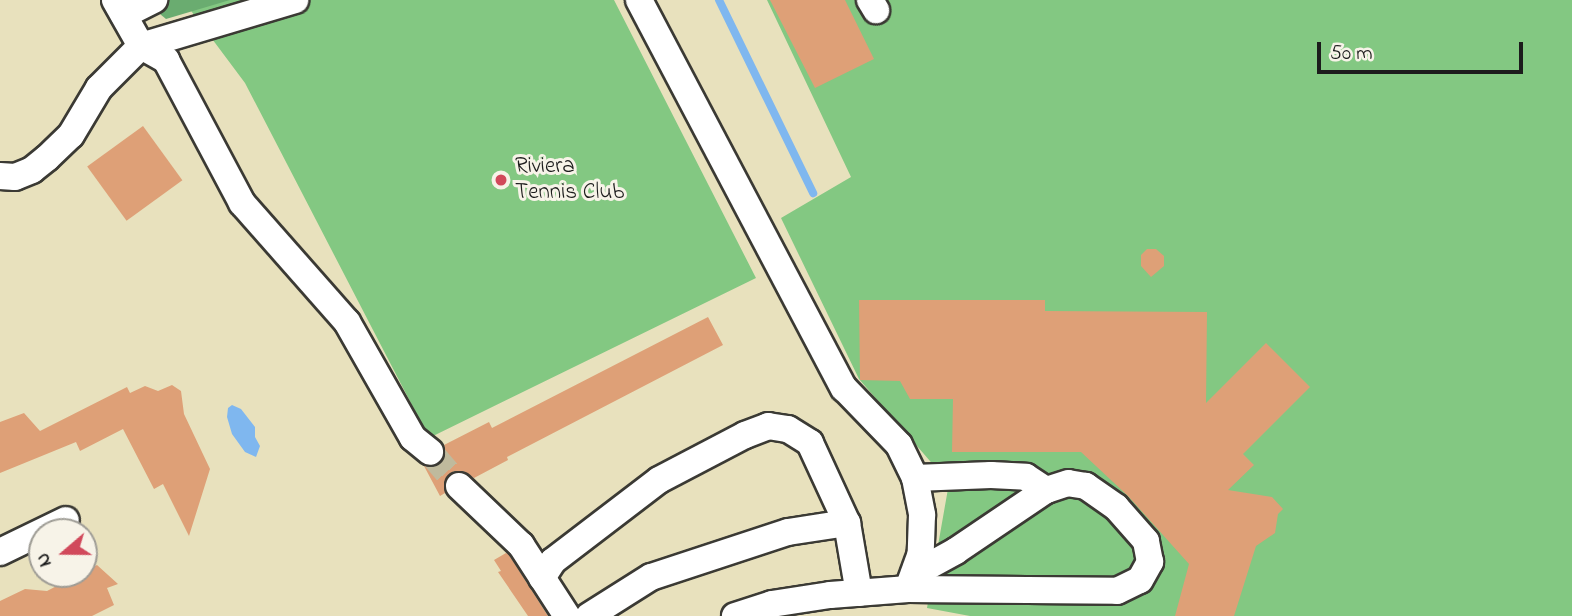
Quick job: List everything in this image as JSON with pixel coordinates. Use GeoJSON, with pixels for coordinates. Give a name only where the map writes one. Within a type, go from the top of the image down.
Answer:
{"type":"FeatureCollection","features":[{"type":"Feature","properties":{"kind":"street"},"geometry":{"type":"LineString","coordinates":[[154,0],[120,7],[141,46],[166,60],[242,203],[347,322],[413,438],[430,452]]}},
{"type":"Feature","properties":{"kind":"street"},"geometry":{"type":"LineString","coordinates":[[7,177],[32,170],[71,135],[99,88],[141,46],[295,0]]}},
{"type":"Feature","properties":{"kind":"street"},"geometry":{"type":"LineString","coordinates":[[639,0],[844,388],[900,445],[915,478],[922,515],[921,553],[911,581]]}},
{"type":"Feature","properties":{"kind":"street"},"geometry":{"type":"LineString","coordinates":[[542,578],[553,561],[659,480],[768,426],[788,429],[810,443],[847,523],[859,593]]}},
{"type":"Feature","properties":{"kind":"street"},"geometry":{"type":"LineString","coordinates":[[915,478],[991,475],[1026,477],[1046,490]]}},
{"type":"Feature","properties":{"kind":"street"},"geometry":{"type":"LineString","coordinates":[[735,616],[772,604],[859,593],[911,581],[1117,591],[1140,580],[1150,562],[1146,541],[1116,507],[1086,486],[1068,483],[1046,490],[911,581]]}},
{"type":"Feature","properties":{"kind":"street"},"geometry":{"type":"LineString","coordinates":[[459,486],[521,545],[567,616]]}},
{"type":"Feature","properties":{"kind":"street"},"geometry":{"type":"LineString","coordinates":[[589,616],[662,573],[788,532],[847,523]]}},
{"type":"Feature","properties":{"kind":"street"},"geometry":{"type":"LineString","coordinates":[[0,552],[28,538]]}},
{"type":"Feature","properties":{"kind":"green space"},"geometry":{"type":"Polygon","coordinates":[[[167,0],[230,0],[166,19],[160,14],[167,0]]]}},
{"type":"Feature","properties":{"kind":"green space","name":"Riviera Tennis Club"},"geometry":{"type":"Polygon","coordinates":[[[183,0],[614,0],[756,278],[429,438],[245,83],[183,0]]]}},
{"type":"Feature","properties":{"kind":"green space"},"geometry":{"type":"Polygon","coordinates":[[[767,0],[1572,0],[1572,616],[970,616],[927,608],[949,483],[859,379],[781,218],[851,177],[767,0]]]}},
{"type":"Feature","properties":{"kind":"water"},"geometry":{"type":"Polygon","coordinates":[[[232,405],[241,409],[255,427],[255,437],[260,446],[256,457],[245,452],[232,434],[227,417],[228,408],[232,405]]]}},
{"type":"Feature","properties":{"kind":"building"},"geometry":{"type":"Polygon","coordinates":[[[770,0],[845,0],[874,59],[815,88],[770,0]]]}},
{"type":"Feature","properties":{"kind":"building"},"geometry":{"type":"Polygon","coordinates":[[[143,126],[182,180],[127,221],[87,167],[143,126]]]}},
{"type":"Feature","properties":{"kind":"building"},"geometry":{"type":"Polygon","coordinates":[[[1147,249],[1156,249],[1164,256],[1164,266],[1151,277],[1141,266],[1141,255],[1147,249]]]}},
{"type":"Feature","properties":{"kind":"building"},"geometry":{"type":"Polygon","coordinates":[[[859,300],[1045,300],[1045,311],[1207,312],[1206,403],[1266,343],[1310,387],[1243,454],[1254,465],[1228,490],[1272,497],[1283,509],[1278,514],[1275,533],[1256,546],[1234,616],[1175,616],[1189,564],[1128,496],[1081,452],[952,452],[953,399],[910,399],[900,381],[860,380],[859,300]]]}},
{"type":"Feature","properties":{"kind":"building"},"geometry":{"type":"Polygon","coordinates":[[[708,317],[723,345],[507,457],[508,460],[474,478],[463,471],[454,471],[444,482],[445,493],[440,496],[424,466],[435,467],[442,462],[446,454],[444,445],[489,422],[492,428],[708,317]]]}},
{"type":"Feature","properties":{"kind":"building"},"geometry":{"type":"Polygon","coordinates":[[[172,385],[181,391],[184,414],[210,469],[189,536],[163,484],[154,489],[123,429],[80,451],[76,442],[0,473],[0,422],[24,413],[40,431],[127,387],[130,393],[145,386],[158,391],[172,385]]]}},
{"type":"Feature","properties":{"kind":"building"},"geometry":{"type":"Polygon","coordinates":[[[506,553],[548,616],[528,616],[498,572],[501,571],[494,560],[506,553]]]}},
{"type":"Feature","properties":{"kind":"building"},"geometry":{"type":"Polygon","coordinates":[[[98,566],[118,584],[107,588],[114,605],[92,616],[0,616],[0,601],[25,589],[47,591],[53,588],[98,588],[98,566]]]}},
{"type":"Feature","properties":{"kind":"waterway"},"geometry":{"type":"LineString","coordinates":[[719,0],[813,193]]}},
{"type":"Feature","properties":{"kind":"tunnel"},"geometry":{"type":"LineString","coordinates":[[430,452],[459,486]]}},
{"type":"Feature","properties":{"kind":"place","name":"Riviera Tennis Club"},"geometry":{"type":"Point","coordinates":[501,180]}}]}
